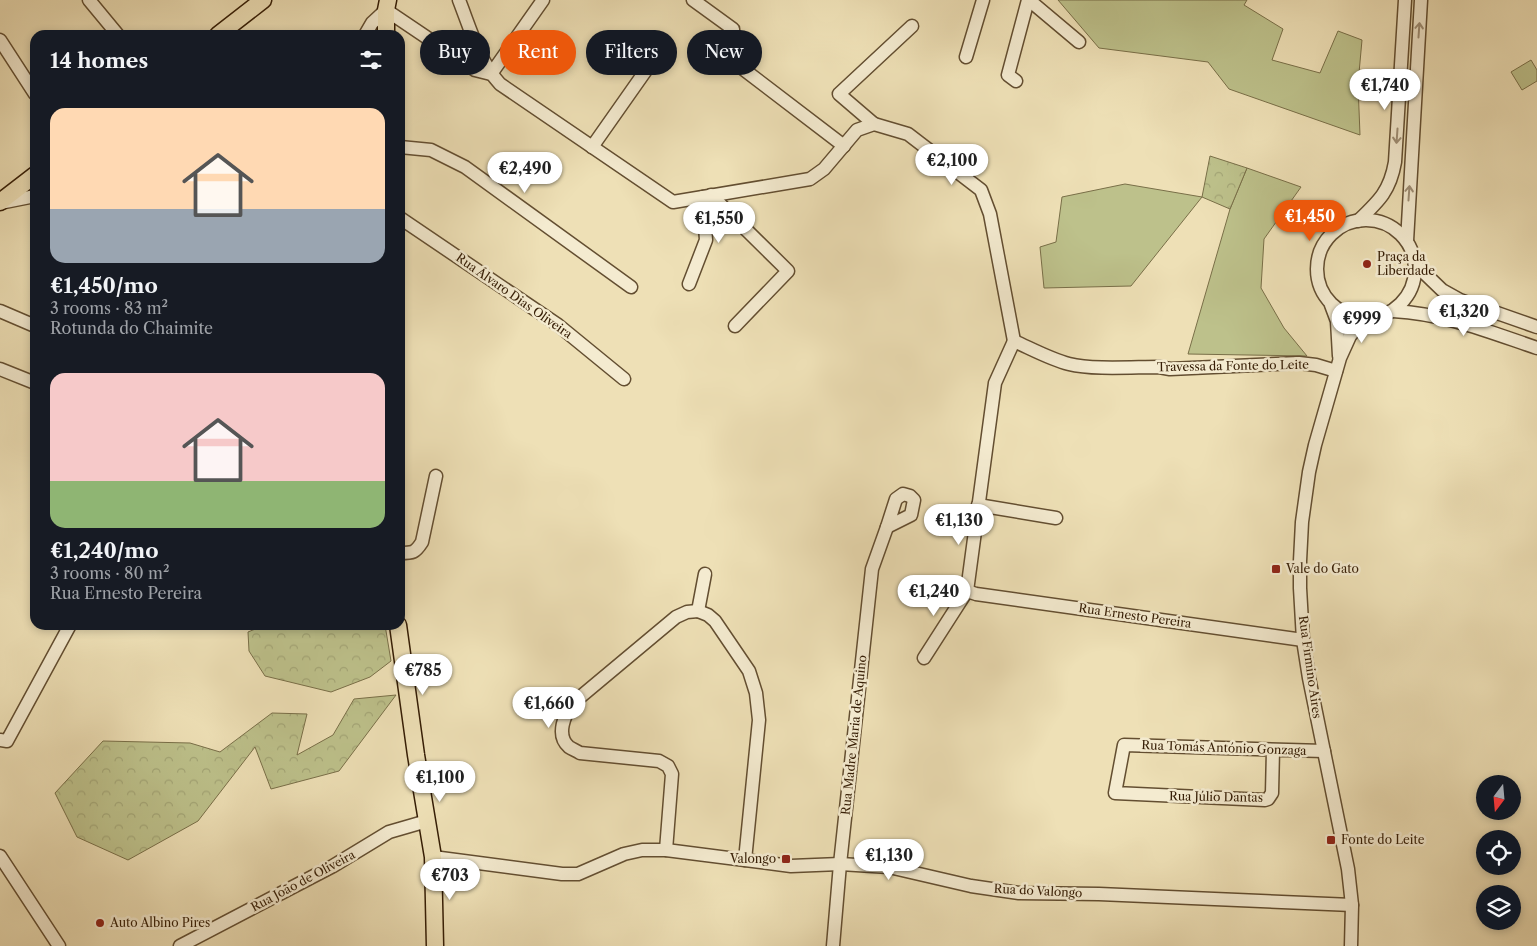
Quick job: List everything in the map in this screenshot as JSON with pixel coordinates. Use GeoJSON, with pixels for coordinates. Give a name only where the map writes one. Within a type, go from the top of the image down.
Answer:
{"type":"FeatureCollection","features":[{"type":"Feature","properties":{"kind":"main road"},"geometry":{"type":"LineString","coordinates":[[224,30],[263,0]]}},
{"type":"Feature","properties":{"kind":"main road"},"geometry":{"type":"LineString","coordinates":[[386,30],[387,5]]}},
{"type":"Feature","properties":{"kind":"main road"},"geometry":{"type":"LineString","coordinates":[[0,202],[30,179]]}},
{"type":"Feature","properties":{"kind":"main road"},"geometry":{"type":"LineString","coordinates":[[398,630],[416,755],[434,857],[435,946]]}},
{"type":"Feature","properties":{"kind":"street"},"geometry":{"type":"LineString","coordinates":[[89,0],[114,30]]}},
{"type":"Feature","properties":{"kind":"street"},"geometry":{"type":"LineString","coordinates":[[459,0],[491,74],[500,84],[673,202],[810,179],[824,169],[858,130],[874,124]]}},
{"type":"Feature","properties":{"kind":"street"},"geometry":{"type":"LineString","coordinates":[[491,74],[543,0]]}},
{"type":"Feature","properties":{"kind":"street"},"geometry":{"type":"LineString","coordinates":[[693,0],[733,29],[734,62],[844,146]]}},
{"type":"Feature","properties":{"kind":"street"},"geometry":{"type":"LineString","coordinates":[[966,57],[983,0]]}},
{"type":"Feature","properties":{"kind":"street"},"geometry":{"type":"LineString","coordinates":[[1016,81],[1008,75],[1029,0],[1079,42]]}},
{"type":"Feature","properties":{"kind":"street"},"geometry":{"type":"LineString","coordinates":[[1358,220],[1378,202],[1387,189],[1393,173],[1406,0]]}},
{"type":"Feature","properties":{"kind":"street"},"geometry":{"type":"LineString","coordinates":[[1407,241],[1421,0]]}},
{"type":"Feature","properties":{"kind":"street"},"geometry":{"type":"LineString","coordinates":[[368,30],[387,5],[475,70],[491,74]]}},
{"type":"Feature","properties":{"kind":"street"},"geometry":{"type":"LineString","coordinates":[[912,26],[839,94],[874,124],[908,134],[981,190],[990,214],[1014,341],[995,382],[967,591],[924,658]]}},
{"type":"Feature","properties":{"kind":"street"},"geometry":{"type":"LineString","coordinates":[[0,40],[30,86]]}},
{"type":"Feature","properties":{"kind":"street"},"geometry":{"type":"LineString","coordinates":[[592,147],[643,75]]}},
{"type":"Feature","properties":{"kind":"street"},"geometry":{"type":"LineString","coordinates":[[405,147],[431,150],[465,167],[631,287]]}},
{"type":"Feature","properties":{"kind":"street"},"geometry":{"type":"LineString","coordinates":[[689,284],[706,240],[707,196]]}},
{"type":"Feature","properties":{"kind":"street"},"geometry":{"type":"LineString","coordinates":[[707,196],[788,271],[734,326]]}},
{"type":"Feature","properties":{"kind":"street"},"geometry":{"type":"LineString","coordinates":[[0,202],[30,197]]}},
{"type":"Feature","properties":{"kind":"street"},"geometry":{"type":"LineString","coordinates":[[1330,303],[1342,312],[1357,318],[1372,318],[1383,316],[1393,311],[1403,302],[1411,291],[1415,278],[1416,264],[1413,252],[1407,241],[1398,231],[1386,224],[1372,220],[1358,220],[1344,225],[1332,234],[1323,246],[1318,260],[1317,276],[1337,321],[1338,365]]}},
{"type":"Feature","properties":{"kind":"street","name":"Rua Álvaro Dias Oliveira"},"geometry":{"type":"LineString","coordinates":[[405,221],[558,325],[624,379]]}},
{"type":"Feature","properties":{"kind":"street"},"geometry":{"type":"LineString","coordinates":[[1416,264],[1442,290],[1460,300],[1537,327]]}},
{"type":"Feature","properties":{"kind":"street"},"geometry":{"type":"LineString","coordinates":[[0,311],[30,324]]}},
{"type":"Feature","properties":{"kind":"street"},"geometry":{"type":"LineString","coordinates":[[1393,311],[1421,313],[1453,319],[1537,348]]}},
{"type":"Feature","properties":{"kind":"street"},"geometry":{"type":"LineString","coordinates":[[1338,365],[1350,336],[1358,326],[1372,318]]}},
{"type":"Feature","properties":{"kind":"street","name":"Travessa da Fonte do Leite"},"geometry":{"type":"LineString","coordinates":[[1014,341],[1054,359],[1088,366],[1159,367],[1170,369],[1299,363],[1338,365]]}},
{"type":"Feature","properties":{"kind":"street","name":"Rua Firmino Aires"},"geometry":{"type":"LineString","coordinates":[[1338,365],[1315,446],[1302,522],[1300,588],[1303,640],[1309,678],[1348,870],[1352,905],[1351,946]]}},
{"type":"Feature","properties":{"kind":"street"},"geometry":{"type":"LineString","coordinates":[[0,369],[30,381]]}},
{"type":"Feature","properties":{"kind":"street"},"geometry":{"type":"LineString","coordinates":[[405,553],[411,553],[418,549],[422,542],[436,476]]}},
{"type":"Feature","properties":{"kind":"street"},"geometry":{"type":"LineString","coordinates":[[978,505],[1056,518]]}},
{"type":"Feature","properties":{"kind":"street","name":"Rua Madre Maria de Aquino"},"geometry":{"type":"LineString","coordinates":[[833,946],[872,569],[887,527]]}},
{"type":"Feature","properties":{"kind":"street"},"geometry":{"type":"LineString","coordinates":[[698,610],[705,574]]}},
{"type":"Feature","properties":{"kind":"street","name":"Rua Ernesto Pereira"},"geometry":{"type":"LineString","coordinates":[[967,591],[976,594],[1303,640]]}},
{"type":"Feature","properties":{"kind":"street"},"geometry":{"type":"LineString","coordinates":[[666,850],[672,774],[668,766],[659,761],[580,752],[569,747],[563,737],[562,725],[565,714],[573,703],[676,617],[698,610],[716,621],[749,671],[756,693],[760,720],[745,860]]}},
{"type":"Feature","properties":{"kind":"street"},"geometry":{"type":"LineString","coordinates":[[0,740],[7,740],[67,630]]}},
{"type":"Feature","properties":{"kind":"street","name":"Rua Tomás António Gonzaga"},"geometry":{"type":"LineString","coordinates":[[1115,793],[1124,745],[1324,751]]}},
{"type":"Feature","properties":{"kind":"street","name":"Rua Júlio Dantas"},"geometry":{"type":"LineString","coordinates":[[1115,793],[1265,800],[1268,799],[1272,792],[1273,750]]}},
{"type":"Feature","properties":{"kind":"street","name":"Rua João de Oliveira"},"geometry":{"type":"LineString","coordinates":[[180,946],[333,866],[390,832],[427,821]]}},
{"type":"Feature","properties":{"kind":"street","name":"Rua do Valongo"},"geometry":{"type":"LineString","coordinates":[[434,857],[562,874],[578,874],[624,854],[642,850],[666,850],[791,866],[840,864],[889,867],[971,886],[1019,892],[1352,905]]}},
{"type":"Feature","properties":{"kind":"street"},"geometry":{"type":"LineString","coordinates":[[0,856],[59,946]]}},
{"type":"Feature","properties":{"kind":"green space"},"geometry":{"type":"Polygon","coordinates":[[[1058,0],[1247,0],[1244,5],[1283,29],[1272,60],[1320,73],[1338,31],[1362,40],[1358,84],[1360,135],[1229,89],[1208,62],[1099,48],[1058,0]]]}},
{"type":"Feature","properties":{"kind":"green space"},"geometry":{"type":"Polygon","coordinates":[[[1531,60],[1537,70],[1537,81],[1522,90],[1511,72],[1531,60]]]}},
{"type":"Feature","properties":{"kind":"green space"},"geometry":{"type":"Polygon","coordinates":[[[1210,156],[1247,168],[1230,209],[1202,197],[1210,156]]]}},
{"type":"Feature","properties":{"kind":"green space"},"geometry":{"type":"Polygon","coordinates":[[[1247,168],[1301,187],[1264,239],[1261,288],[1284,328],[1307,356],[1188,354],[1230,209],[1247,168]]]}},
{"type":"Feature","properties":{"kind":"green space"},"geometry":{"type":"Polygon","coordinates":[[[1125,184],[1202,197],[1131,286],[1044,288],[1040,247],[1056,242],[1062,197],[1125,184]]]}},
{"type":"Feature","properties":{"kind":"green space"},"geometry":{"type":"Polygon","coordinates":[[[253,630],[386,630],[391,661],[370,677],[331,692],[265,676],[249,651],[248,632],[253,630]]]}},
{"type":"Feature","properties":{"kind":"green space"},"geometry":{"type":"Polygon","coordinates":[[[396,695],[339,771],[271,789],[255,747],[198,821],[128,860],[77,837],[55,793],[103,741],[190,743],[220,752],[272,713],[307,714],[297,755],[333,735],[354,699],[396,695]]]}},
{"type":"Feature","properties":{"kind":"place","name":"Praça da Liberdade"},"geometry":{"type":"Point","coordinates":[1367,264]}},
{"type":"Feature","properties":{"kind":"place","name":"Vale do Gato"},"geometry":{"type":"Point","coordinates":[1276,569]}},
{"type":"Feature","properties":{"kind":"place","name":"Fonte do Leite"},"geometry":{"type":"Point","coordinates":[1331,840]}},
{"type":"Feature","properties":{"kind":"place","name":"Valongo"},"geometry":{"type":"Point","coordinates":[786,859]}},
{"type":"Feature","properties":{"kind":"place","name":"Auto Albino Pires"},"geometry":{"type":"Point","coordinates":[100,923]}}]}
